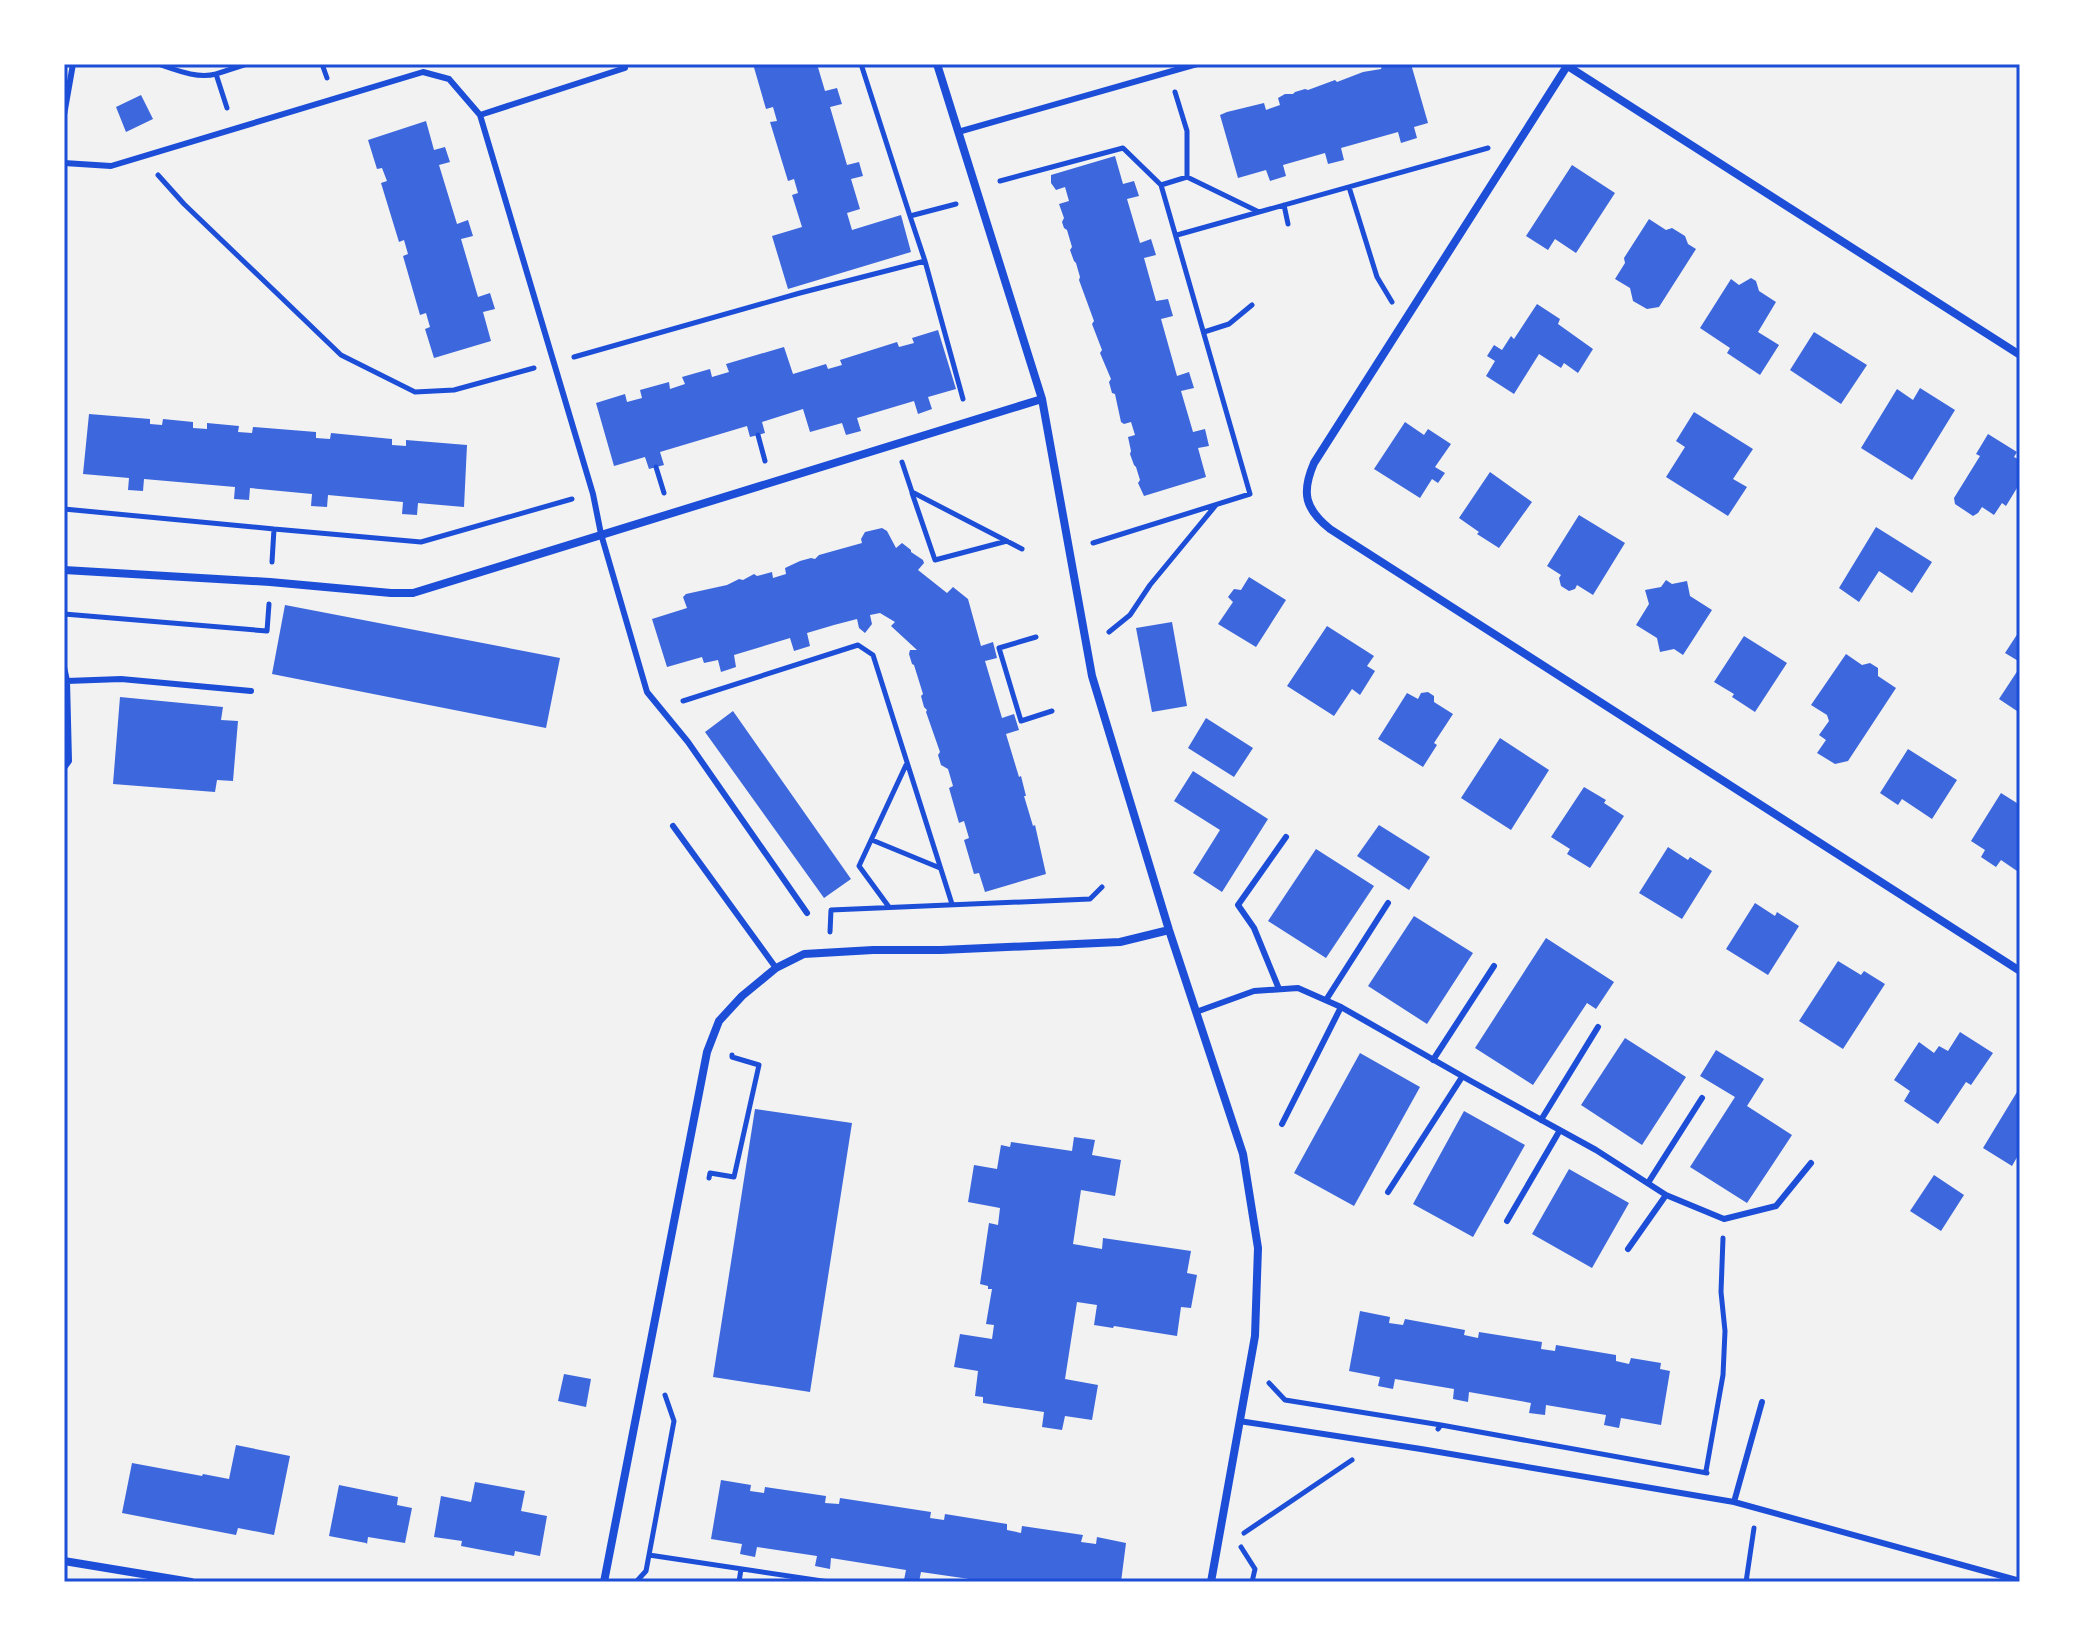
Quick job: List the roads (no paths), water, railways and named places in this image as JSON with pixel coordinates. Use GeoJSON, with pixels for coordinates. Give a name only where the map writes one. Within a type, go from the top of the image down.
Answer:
{"type":"FeatureCollection","features":[{"type":"Feature","properties":{"kind":"street"},"geometry":{"type":"LineString","coordinates":[[937,64],[1042,399],[1092,676],[1169,930],[1243,1154],[1258,1248],[1255,1336],[1211,1582]]}},
{"type":"Feature","properties":{"kind":"street"},"geometry":{"type":"LineString","coordinates":[[2020,355],[1566,65],[1314,463],[1306,489],[1309,506],[1316,518],[1330,529],[2020,971]]}},
{"type":"Feature","properties":{"kind":"street"},"geometry":{"type":"LineString","coordinates":[[64,570],[413,593],[1042,399]]}},
{"type":"Feature","properties":{"kind":"street"},"geometry":{"type":"LineString","coordinates":[[604,1582],[707,1052],[719,1021],[742,996],[776,968],[804,954],[1120,942],[1169,930]]}},
{"type":"Feature","properties":{"kind":"street"},"geometry":{"type":"LineString","coordinates":[[64,1561],[191,1582]]}},
{"type":"Feature","properties":{"kind":"lane"},"geometry":{"type":"LineString","coordinates":[[64,115],[73,64]]}},
{"type":"Feature","properties":{"kind":"lane"},"geometry":{"type":"LineString","coordinates":[[958,132],[1197,64]]}},
{"type":"Feature","properties":{"kind":"lane"},"geometry":{"type":"LineString","coordinates":[[480,115],[625,68]]}},
{"type":"Feature","properties":{"kind":"lane"},"geometry":{"type":"LineString","coordinates":[[64,163],[111,166],[423,72],[449,79],[480,115],[593,494],[601,534],[647,692],[688,742],[807,913]]}},
{"type":"Feature","properties":{"kind":"lane"},"geometry":{"type":"LineString","coordinates":[[64,667],[69,761],[64,768]]}},
{"type":"Feature","properties":{"kind":"lane"},"geometry":{"type":"LineString","coordinates":[[67,681],[121,679],[251,691]]}},
{"type":"Feature","properties":{"kind":"lane"},"geometry":{"type":"LineString","coordinates":[[673,826],[776,968]]}},
{"type":"Feature","properties":{"kind":"lane"},"geometry":{"type":"LineString","coordinates":[[1279,989],[1254,928],[1238,905],[1286,837]]}},
{"type":"Feature","properties":{"kind":"lane"},"geometry":{"type":"LineString","coordinates":[[1326,1000],[1388,903]]}},
{"type":"Feature","properties":{"kind":"lane"},"geometry":{"type":"LineString","coordinates":[[1433,1060],[1494,966]]}},
{"type":"Feature","properties":{"kind":"lane"},"geometry":{"type":"LineString","coordinates":[[1196,1012],[1254,991],[1298,988],[1341,1007],[1596,1150],[1666,1195],[1724,1219],[1776,1206],[1811,1163]]}},
{"type":"Feature","properties":{"kind":"lane"},"geometry":{"type":"LineString","coordinates":[[1282,1124],[1341,1007]]}},
{"type":"Feature","properties":{"kind":"lane"},"geometry":{"type":"LineString","coordinates":[[1541,1120],[1598,1027]]}},
{"type":"Feature","properties":{"kind":"lane"},"geometry":{"type":"LineString","coordinates":[[1388,1192],[1462,1077]]}},
{"type":"Feature","properties":{"kind":"lane"},"geometry":{"type":"LineString","coordinates":[[1648,1183],[1702,1098]]}},
{"type":"Feature","properties":{"kind":"lane"},"geometry":{"type":"LineString","coordinates":[[1507,1221],[1560,1130]]}},
{"type":"Feature","properties":{"kind":"lane"},"geometry":{"type":"LineString","coordinates":[[1628,1249],[1666,1195]]}},
{"type":"Feature","properties":{"kind":"lane"},"geometry":{"type":"LineString","coordinates":[[1734,1502],[1762,1402]]}},
{"type":"Feature","properties":{"kind":"lane"},"geometry":{"type":"LineString","coordinates":[[1239,1421],[1734,1502],[2020,1581]]}}]}
